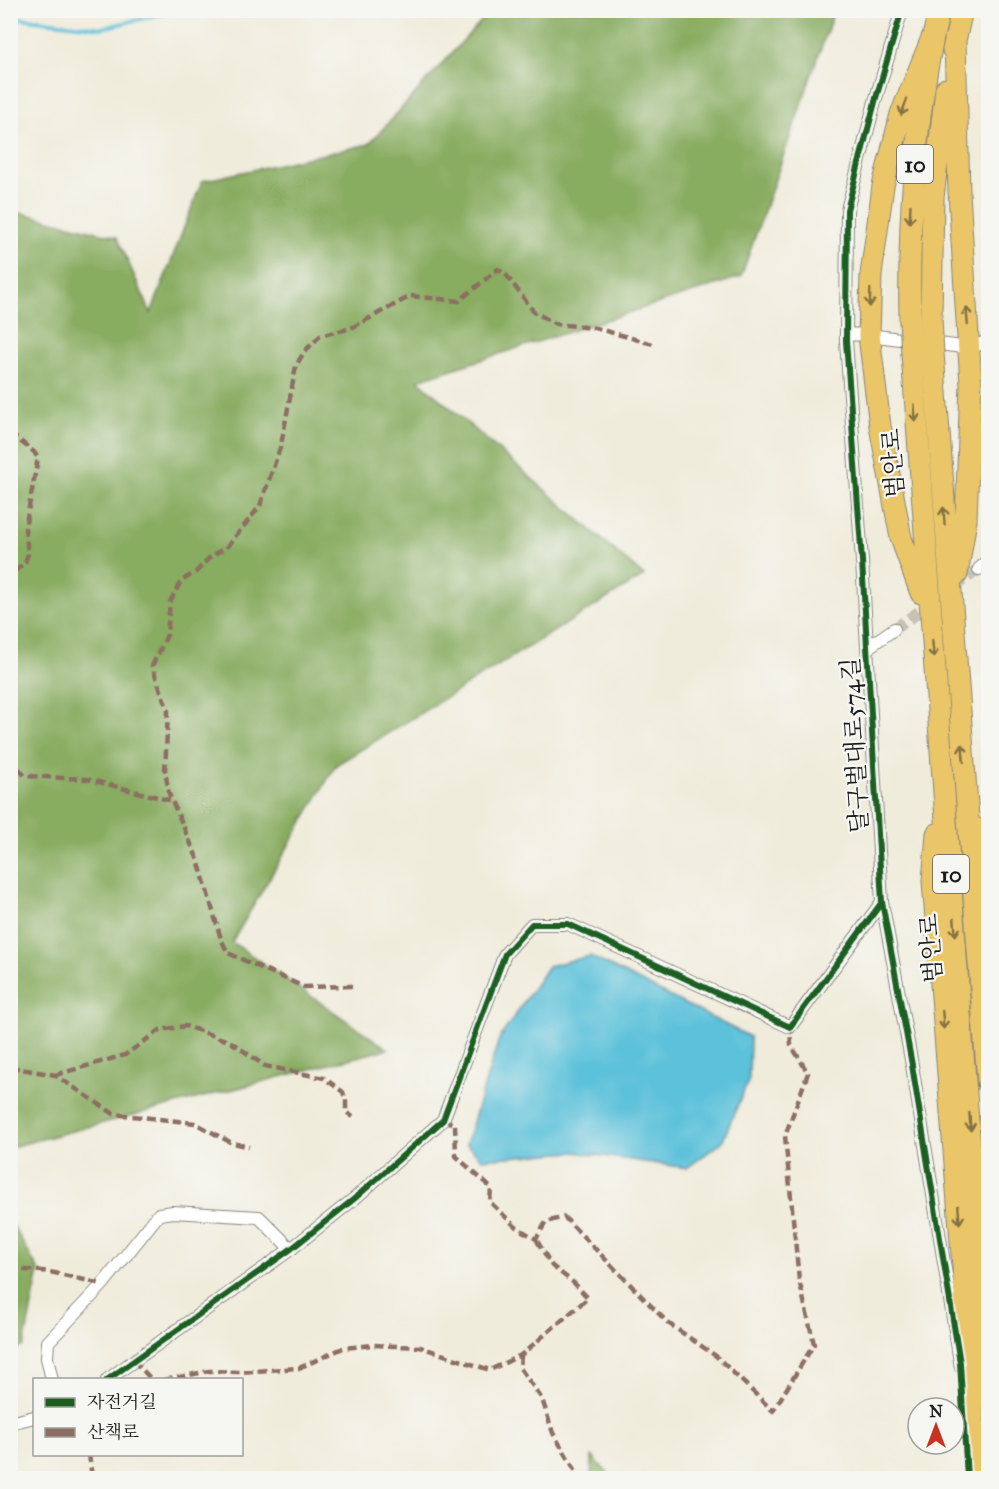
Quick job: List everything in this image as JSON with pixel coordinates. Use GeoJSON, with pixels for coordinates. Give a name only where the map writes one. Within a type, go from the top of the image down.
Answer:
{"type":"FeatureCollection","features":[{"type":"Feature","properties":{"kind":"highway","name":"10"},"geometry":{"type":"LineString","coordinates":[[934,33],[939,10]]}},
{"type":"Feature","properties":{"kind":"highway","name":"10"},"geometry":{"type":"LineString","coordinates":[[955,38],[962,10]]}},
{"type":"Feature","properties":{"kind":"highway","name":"범안로"},"geometry":{"type":"LineString","coordinates":[[934,33],[911,196],[910,320],[988,1395]]}},
{"type":"Feature","properties":{"kind":"highway"},"geometry":{"type":"LineString","coordinates":[[930,616],[901,538],[880,426],[869,334],[871,275],[883,186],[901,114],[934,33]]}},
{"type":"Feature","properties":{"kind":"highway","name":"범안로"},"geometry":{"type":"LineString","coordinates":[[955,38],[949,68],[933,198],[931,319],[988,1083]]}},
{"type":"Feature","properties":{"kind":"highway"},"geometry":{"type":"LineString","coordinates":[[951,604],[966,520],[971,384],[979,344],[964,284],[955,38]]}},
{"type":"Feature","properties":{"kind":"highway"},"geometry":{"type":"LineString","coordinates":[[943,774],[933,881],[968,1330],[976,1477]]}},
{"type":"Feature","properties":{"kind":"highway"},"geometry":{"type":"LineString","coordinates":[[965,778],[988,867]]}},
{"type":"Feature","properties":{"kind":"street","name":"달구벌대로574길"},"geometry":{"type":"LineString","coordinates":[[902,10],[847,210],[846,334],[882,902],[914,1077],[976,1477]]}},
{"type":"Feature","properties":{"kind":"street"},"geometry":{"type":"LineString","coordinates":[[846,334],[979,344]]}},
{"type":"Feature","properties":{"kind":"street"},"geometry":{"type":"LineString","coordinates":[[867,648],[894,629]]}},
{"type":"Feature","properties":{"kind":"street"},"geometry":{"type":"LineString","coordinates":[[110,1378],[291,1249],[354,1200],[443,1120],[505,954],[532,924],[568,924],[790,1027],[882,902]]}},
{"type":"Feature","properties":{"kind":"street"},"geometry":{"type":"LineString","coordinates":[[52,1378],[47,1358],[48,1342],[103,1284],[159,1214],[173,1212],[260,1217],[291,1249]]}},
{"type":"Feature","properties":{"kind":"street"},"geometry":{"type":"LineString","coordinates":[[10,1423],[33,1417]]}},
{"type":"Feature","properties":{"kind":"green space"},"geometry":{"type":"Polygon","coordinates":[[[491,10],[834,11],[741,277],[418,380],[644,576],[336,765],[232,942],[388,1049],[11,1147],[11,214],[22,213],[117,237],[151,313],[202,181],[369,144],[491,10]]]}},
{"type":"Feature","properties":{"kind":"green space"},"geometry":{"type":"Polygon","coordinates":[[[11,1222],[39,1271],[24,1346],[11,1352],[11,1222]]]}},
{"type":"Feature","properties":{"kind":"green space"},"geometry":{"type":"Polygon","coordinates":[[[592,1456],[612,1478],[591,1478],[592,1456]]]}},
{"type":"Feature","properties":{"kind":"water"},"geometry":{"type":"Polygon","coordinates":[[[590,956],[750,1037],[749,1079],[722,1142],[687,1168],[574,1152],[482,1159],[466,1144],[499,1039],[548,966],[590,956]]]}},
{"type":"Feature","properties":{"kind":"waterway"},"geometry":{"type":"LineString","coordinates":[[10,17],[102,28],[180,10]]}},
{"type":"Feature","properties":{"kind":"tunnel"},"geometry":{"type":"LineString","coordinates":[[953,587],[979,569]]}},
{"type":"Feature","properties":{"kind":"tunnel"},"geometry":{"type":"LineString","coordinates":[[894,629],[932,603]]}},
{"type":"Feature","properties":{"kind":"marked path"},"geometry":{"type":"LineString","coordinates":[[352,986],[304,987],[228,953],[221,939],[198,860],[169,794],[165,771],[168,711],[152,666],[167,635],[170,602],[181,581],[196,572],[212,555],[226,548],[260,506],[281,445],[296,366],[304,352],[320,336],[351,328],[411,296],[459,301],[498,269],[507,276],[534,312],[556,324],[595,328],[653,344]]}},
{"type":"Feature","properties":{"kind":"marked path"},"geometry":{"type":"LineString","coordinates":[[10,370],[13,377],[10,418]]}},
{"type":"Feature","properties":{"kind":"marked path"},"geometry":{"type":"LineString","coordinates":[[10,433],[34,452],[38,458],[25,528],[28,554],[25,562],[10,576]]}},
{"type":"Feature","properties":{"kind":"marked path"},"geometry":{"type":"LineString","coordinates":[[10,758],[25,776],[87,779],[172,801]]}},
{"type":"Feature","properties":{"kind":"marked path"},"geometry":{"type":"LineString","coordinates":[[55,1075],[125,1055],[160,1030],[186,1026],[231,1042],[265,1066],[324,1078],[343,1092],[346,1112],[353,1117]]}},
{"type":"Feature","properties":{"kind":"marked path"},"geometry":{"type":"LineString","coordinates":[[443,1120],[455,1124],[456,1156],[491,1188],[490,1202],[516,1227],[536,1239],[546,1222],[564,1217],[668,1323],[716,1356],[773,1411],[814,1344],[799,1280],[785,1136],[808,1073],[791,1045],[790,1027]]}},
{"type":"Feature","properties":{"kind":"marked path"},"geometry":{"type":"LineString","coordinates":[[10,1067],[55,1075],[114,1114],[195,1123],[230,1142],[249,1147]]}},
{"type":"Feature","properties":{"kind":"marked path"},"geometry":{"type":"LineString","coordinates":[[174,1378],[209,1371],[239,1372],[299,1368],[343,1348],[373,1345],[420,1347],[490,1370],[521,1355],[588,1298],[574,1283],[552,1266],[536,1239]]}},
{"type":"Feature","properties":{"kind":"marked path"},"geometry":{"type":"LineString","coordinates":[[10,1272],[45,1271],[103,1284]]}},
{"type":"Feature","properties":{"kind":"marked path"},"geometry":{"type":"LineString","coordinates":[[521,1355],[520,1368],[542,1399],[553,1433],[580,1478]]}},
{"type":"Feature","properties":{"kind":"marked path"},"geometry":{"type":"LineString","coordinates":[[134,1361],[150,1378]]}},
{"type":"Feature","properties":{"kind":"marked path"},"geometry":{"type":"LineString","coordinates":[[89,1456],[92,1478]]}},
{"type":"Feature","properties":{"kind":"cycle path"},"geometry":{"type":"LineString","coordinates":[[902,10],[847,210],[846,341],[862,561],[882,902],[912,1065],[960,1363],[967,1478]]}},
{"type":"Feature","properties":{"kind":"cycle path"},"geometry":{"type":"LineString","coordinates":[[110,1378],[291,1249],[354,1199],[443,1120],[505,954],[532,924],[568,924],[790,1027],[882,902]]}}]}
